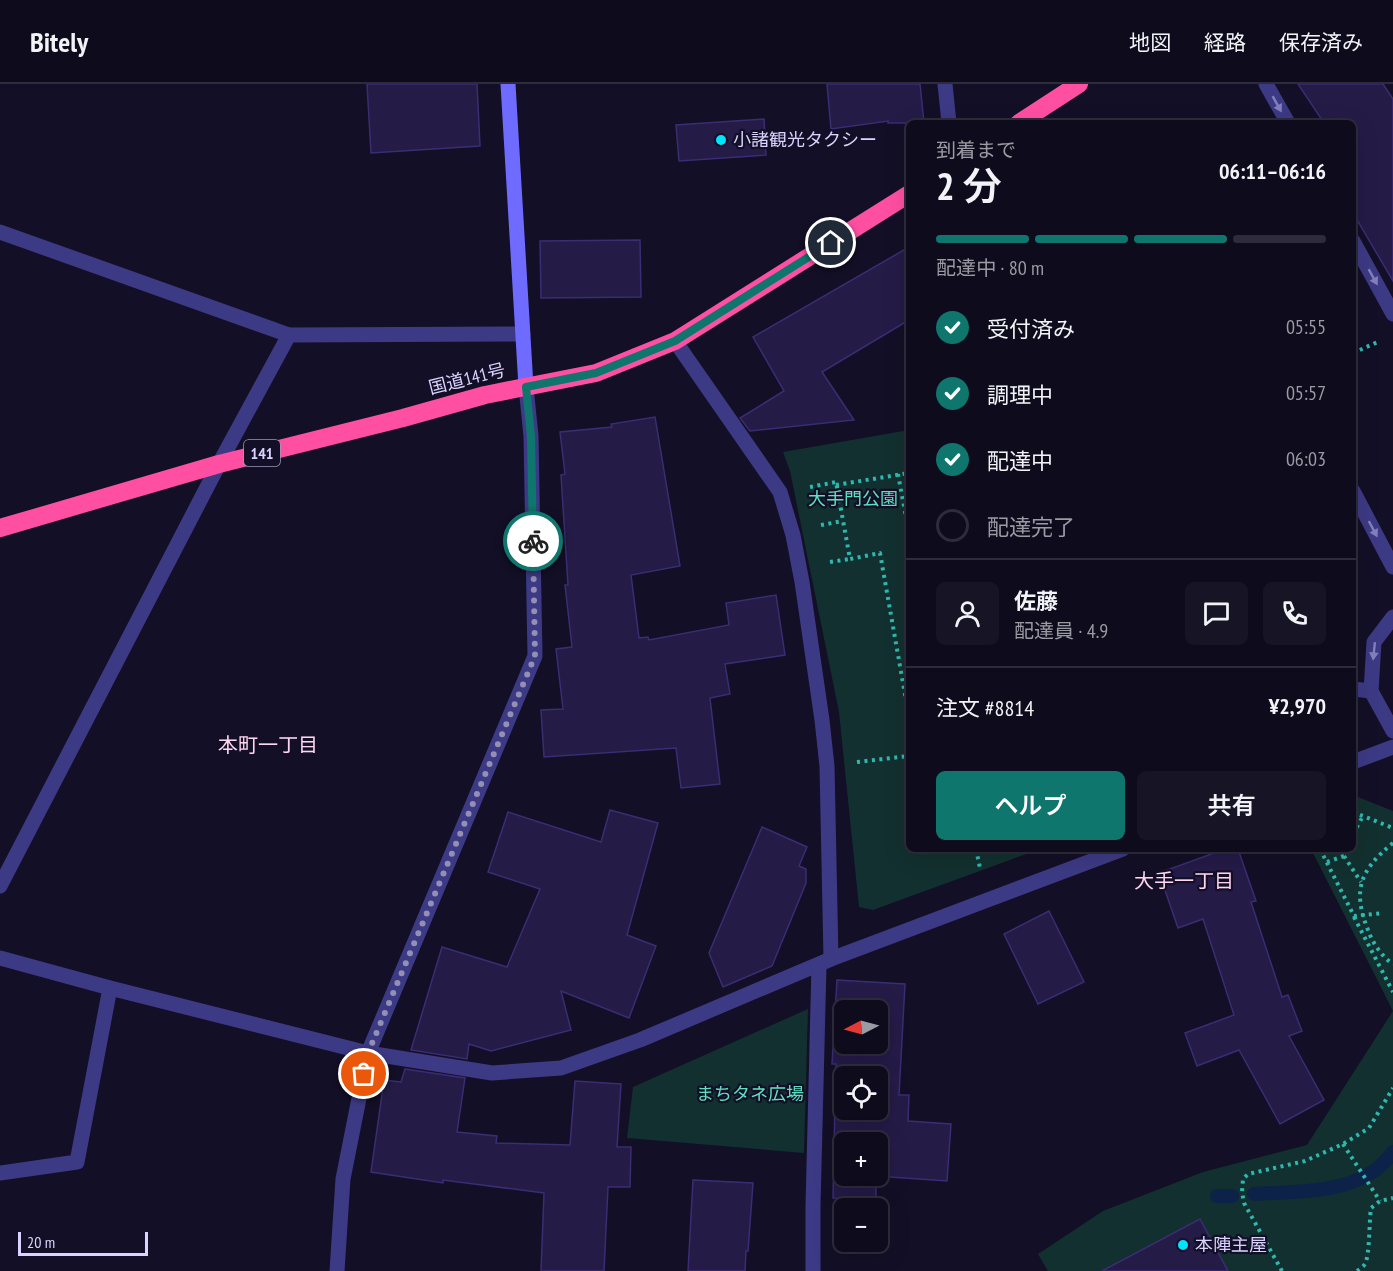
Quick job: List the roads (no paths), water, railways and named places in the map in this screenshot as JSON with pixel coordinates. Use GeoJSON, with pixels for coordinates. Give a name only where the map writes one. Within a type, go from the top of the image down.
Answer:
{"type":"FeatureCollection","features":[{"type":"Feature","properties":{"kind":"highway"},"geometry":{"type":"LineString","coordinates":[[1025,120],[1079,84]]}},
{"type":"Feature","properties":{"kind":"highway","name":"国道141号"},"geometry":{"type":"LineString","coordinates":[[0,528],[219,464],[403,418],[485,394],[596,373],[675,341],[906,196]]}},
{"type":"Feature","properties":{"kind":"street"},"geometry":{"type":"LineString","coordinates":[[337,1271],[343,1179],[368,1053],[535,656],[531,436],[508,84]]}},
{"type":"Feature","properties":{"kind":"street"},"geometry":{"type":"LineString","coordinates":[[945,84],[950,120]]}},
{"type":"Feature","properties":{"kind":"street"},"geometry":{"type":"LineString","coordinates":[[1266,84],[1286,120]]}},
{"type":"Feature","properties":{"kind":"street"},"geometry":{"type":"LineString","coordinates":[[0,232],[290,334],[523,334]]}},
{"type":"Feature","properties":{"kind":"street"},"geometry":{"type":"LineString","coordinates":[[1356,246],[1393,314]]}},
{"type":"Feature","properties":{"kind":"street"},"geometry":{"type":"LineString","coordinates":[[0,886],[219,464],[290,334]]}},
{"type":"Feature","properties":{"kind":"street"},"geometry":{"type":"LineString","coordinates":[[675,341],[780,492],[793,535],[802,582],[822,720],[826,766],[825,962],[813,1206],[813,1271]]}},
{"type":"Feature","properties":{"kind":"street"},"geometry":{"type":"LineString","coordinates":[[1356,497],[1393,567]]}},
{"type":"Feature","properties":{"kind":"street"},"geometry":{"type":"LineString","coordinates":[[1393,617],[1374,642],[1371,691],[1393,731]]}},
{"type":"Feature","properties":{"kind":"street"},"geometry":{"type":"LineString","coordinates":[[1356,689],[1371,691]]}},
{"type":"Feature","properties":{"kind":"street"},"geometry":{"type":"LineString","coordinates":[[1356,761],[1393,747]]}},
{"type":"Feature","properties":{"kind":"street"},"geometry":{"type":"LineString","coordinates":[[0,957],[110,988],[368,1053],[492,1073],[561,1068],[640,1040],[825,962],[1115,852]]}},
{"type":"Feature","properties":{"kind":"street"},"geometry":{"type":"LineString","coordinates":[[0,1173],[77,1162],[110,988]]}},
{"type":"Feature","properties":{"kind":"waterway"},"geometry":{"type":"LineString","coordinates":[[1254,1194],[1310,1191],[1348,1183],[1380,1166],[1393,1152]]}},
{"type":"Feature","properties":{"kind":"waterway"},"geometry":{"type":"LineString","coordinates":[[1217,1196],[1232,1196]]}},
{"type":"Feature","properties":{"kind":"place","name":"小諸観光タクシー"},"geometry":{"type":"Point","coordinates":[721,140]}},
{"type":"Feature","properties":{"kind":"place","name":"本陣主屋"},"geometry":{"type":"Point","coordinates":[1183,1245]}},
{"type":"Feature","properties":{"kind":"district","name":"本町一丁目"},"geometry":{"type":"Point","coordinates":[268,745]}},
{"type":"Feature","properties":{"kind":"district","name":"大手一丁目"},"geometry":{"type":"Point","coordinates":[1184,881]}},
{"type":"Feature","properties":{"kind":"park label","name":"大手門公園"},"geometry":{"type":"Point","coordinates":[853,499]}},
{"type":"Feature","properties":{"kind":"park label","name":"まちタネ広場"},"geometry":{"type":"Point","coordinates":[750,1094]}}]}
